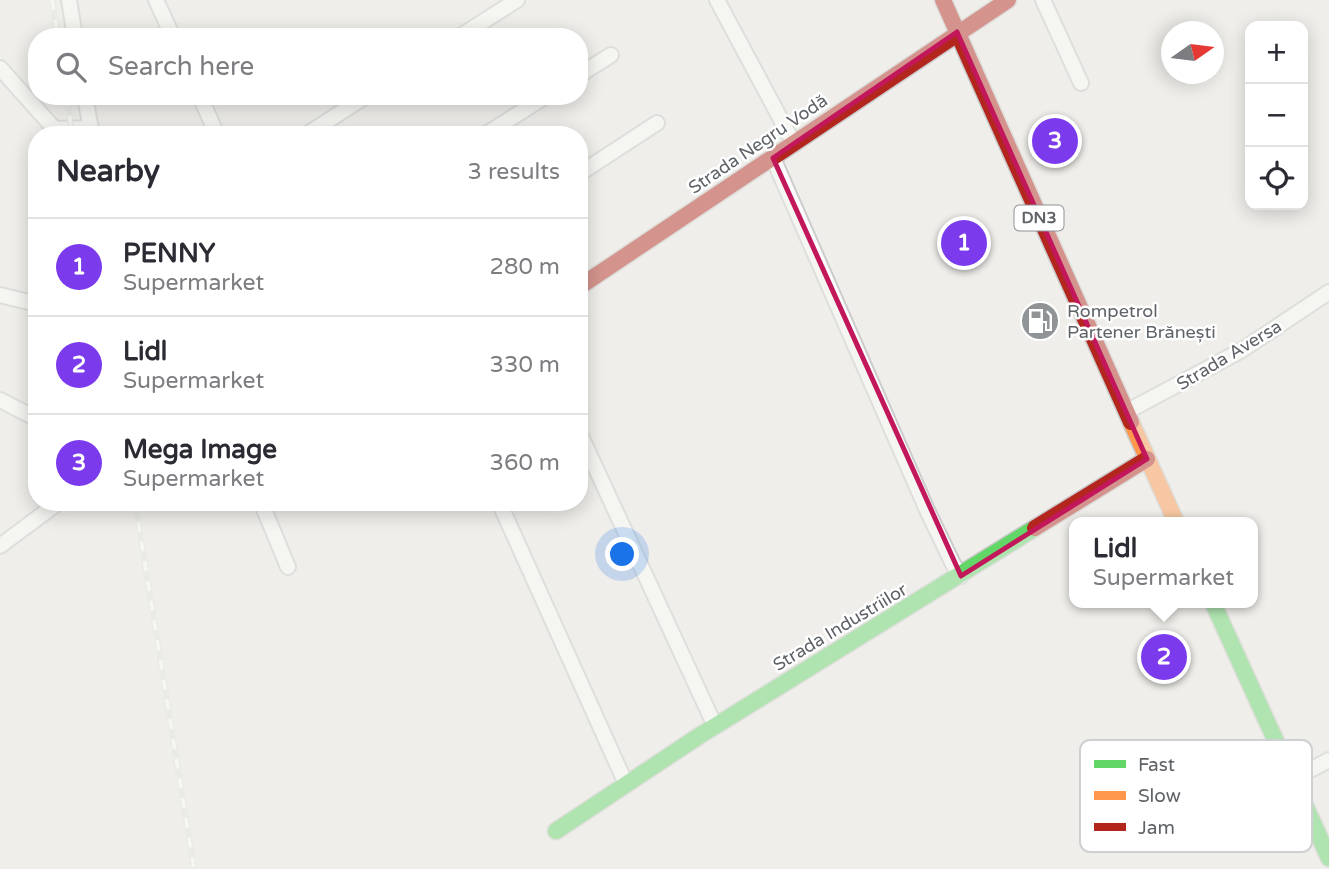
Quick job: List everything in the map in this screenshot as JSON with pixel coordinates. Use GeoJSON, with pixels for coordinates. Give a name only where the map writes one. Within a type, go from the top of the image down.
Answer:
{"type":"FeatureCollection","features":[{"type":"Feature","properties":{"kind":"street"},"geometry":{"type":"LineString","coordinates":[[69,0],[74,28]]}},
{"type":"Feature","properties":{"kind":"street"},"geometry":{"type":"LineString","coordinates":[[156,0],[169,28]]}},
{"type":"Feature","properties":{"kind":"street"},"geometry":{"type":"LineString","coordinates":[[473,28],[517,0]]}},
{"type":"Feature","properties":{"kind":"street"},"geometry":{"type":"LineString","coordinates":[[717,0],[794,144]]}},
{"type":"Feature","properties":{"kind":"street","name":"DN3"},"geometry":{"type":"LineString","coordinates":[[943,0],[1174,517]]}},
{"type":"Feature","properties":{"kind":"street","name":"Strada Negru Vodă"},"geometry":{"type":"LineString","coordinates":[[588,281],[1008,0]]}},
{"type":"Feature","properties":{"kind":"street"},"geometry":{"type":"LineString","coordinates":[[1043,0],[1081,83]]}},
{"type":"Feature","properties":{"kind":"street"},"geometry":{"type":"LineString","coordinates":[[588,69],[611,55]]}},
{"type":"Feature","properties":{"kind":"street"},"geometry":{"type":"LineString","coordinates":[[0,68],[28,99]]}},
{"type":"Feature","properties":{"kind":"street"},"geometry":{"type":"LineString","coordinates":[[34,105],[53,126]]}},
{"type":"Feature","properties":{"kind":"street"},"geometry":{"type":"LineString","coordinates":[[87,105],[91,126]]}},
{"type":"Feature","properties":{"kind":"street"},"geometry":{"type":"LineString","coordinates":[[204,105],[213,126]]}},
{"type":"Feature","properties":{"kind":"street"},"geometry":{"type":"LineString","coordinates":[[320,126],[352,105]]}},
{"type":"Feature","properties":{"kind":"street"},"geometry":{"type":"LineString","coordinates":[[499,126],[532,105]]}},
{"type":"Feature","properties":{"kind":"street"},"geometry":{"type":"LineString","coordinates":[[588,168],[657,122]]}},
{"type":"Feature","properties":{"kind":"street"},"geometry":{"type":"LineString","coordinates":[[773,158],[927,510],[961,576]]}},
{"type":"Feature","properties":{"kind":"street","name":"Strada Aversa"},"geometry":{"type":"LineString","coordinates":[[1126,412],[1231,356],[1329,292]]}},
{"type":"Feature","properties":{"kind":"street"},"geometry":{"type":"LineString","coordinates":[[0,295],[28,301]]}},
{"type":"Feature","properties":{"kind":"street"},"geometry":{"type":"LineString","coordinates":[[0,400],[28,414]]}},
{"type":"Feature","properties":{"kind":"street"},"geometry":{"type":"LineString","coordinates":[[588,451],[715,726]]}},
{"type":"Feature","properties":{"kind":"street","name":"Strada Industriilor"},"geometry":{"type":"LineString","coordinates":[[556,831],[715,726],[1147,459]]}},
{"type":"Feature","properties":{"kind":"street"},"geometry":{"type":"LineString","coordinates":[[0,546],[47,511]]}},
{"type":"Feature","properties":{"kind":"street"},"geometry":{"type":"LineString","coordinates":[[265,511],[288,566]]}},
{"type":"Feature","properties":{"kind":"street"},"geometry":{"type":"LineString","coordinates":[[503,511],[626,785]]}},
{"type":"Feature","properties":{"kind":"street"},"geometry":{"type":"LineString","coordinates":[[1215,608],[1275,740]]}},
{"type":"Feature","properties":{"kind":"street"},"geometry":{"type":"LineString","coordinates":[[1312,769],[1329,760]]}},
{"type":"Feature","properties":{"kind":"street"},"geometry":{"type":"LineString","coordinates":[[1312,821],[1329,858]]}},
{"type":"Feature","properties":{"kind":"highlighted area"},"geometry":{"type":"Polygon","coordinates":[[[957,32],[1147,459],[961,576],[773,158],[957,32]]]}},
{"type":"Feature","properties":{"kind":"railway"},"geometry":{"type":"LineString","coordinates":[[52,0],[57,28]]}},
{"type":"Feature","properties":{"kind":"railway"},"geometry":{"type":"LineString","coordinates":[[68,105],[71,126]]}},
{"type":"Feature","properties":{"kind":"railway"},"geometry":{"type":"LineString","coordinates":[[136,511],[194,869]]}},
{"type":"Feature","properties":{"kind":"traffic: fast"},"geometry":{"type":"LineString","coordinates":[[556,831],[699,736],[1035,528]]}},
{"type":"Feature","properties":{"kind":"traffic: fast"},"geometry":{"type":"LineString","coordinates":[[1215,608],[1275,740]]}},
{"type":"Feature","properties":{"kind":"traffic: fast"},"geometry":{"type":"LineString","coordinates":[[1312,821],[1329,858]]}},
{"type":"Feature","properties":{"kind":"traffic: slow"},"geometry":{"type":"LineString","coordinates":[[1131,422],[1174,517]]}},
{"type":"Feature","properties":{"kind":"traffic: jam"},"geometry":{"type":"LineString","coordinates":[[943,0],[1131,422]]}},
{"type":"Feature","properties":{"kind":"traffic: jam"},"geometry":{"type":"LineString","coordinates":[[588,281],[1008,0]]}},
{"type":"Feature","properties":{"kind":"traffic: jam"},"geometry":{"type":"LineString","coordinates":[[1035,528],[1147,459]]}},
{"type":"Feature","properties":{"kind":"place","name":"Mega Image"},"geometry":{"type":"Point","coordinates":[1055,141]}},
{"type":"Feature","properties":{"kind":"place","name":"PENNY"},"geometry":{"type":"Point","coordinates":[964,243]}},
{"type":"Feature","properties":{"kind":"place","name":"Rompetrol Partener Brănești"},"geometry":{"type":"Point","coordinates":[1040,321]}},
{"type":"Feature","properties":{"kind":"place","name":"Lidl"},"geometry":{"type":"Point","coordinates":[1164,657]}}]}
